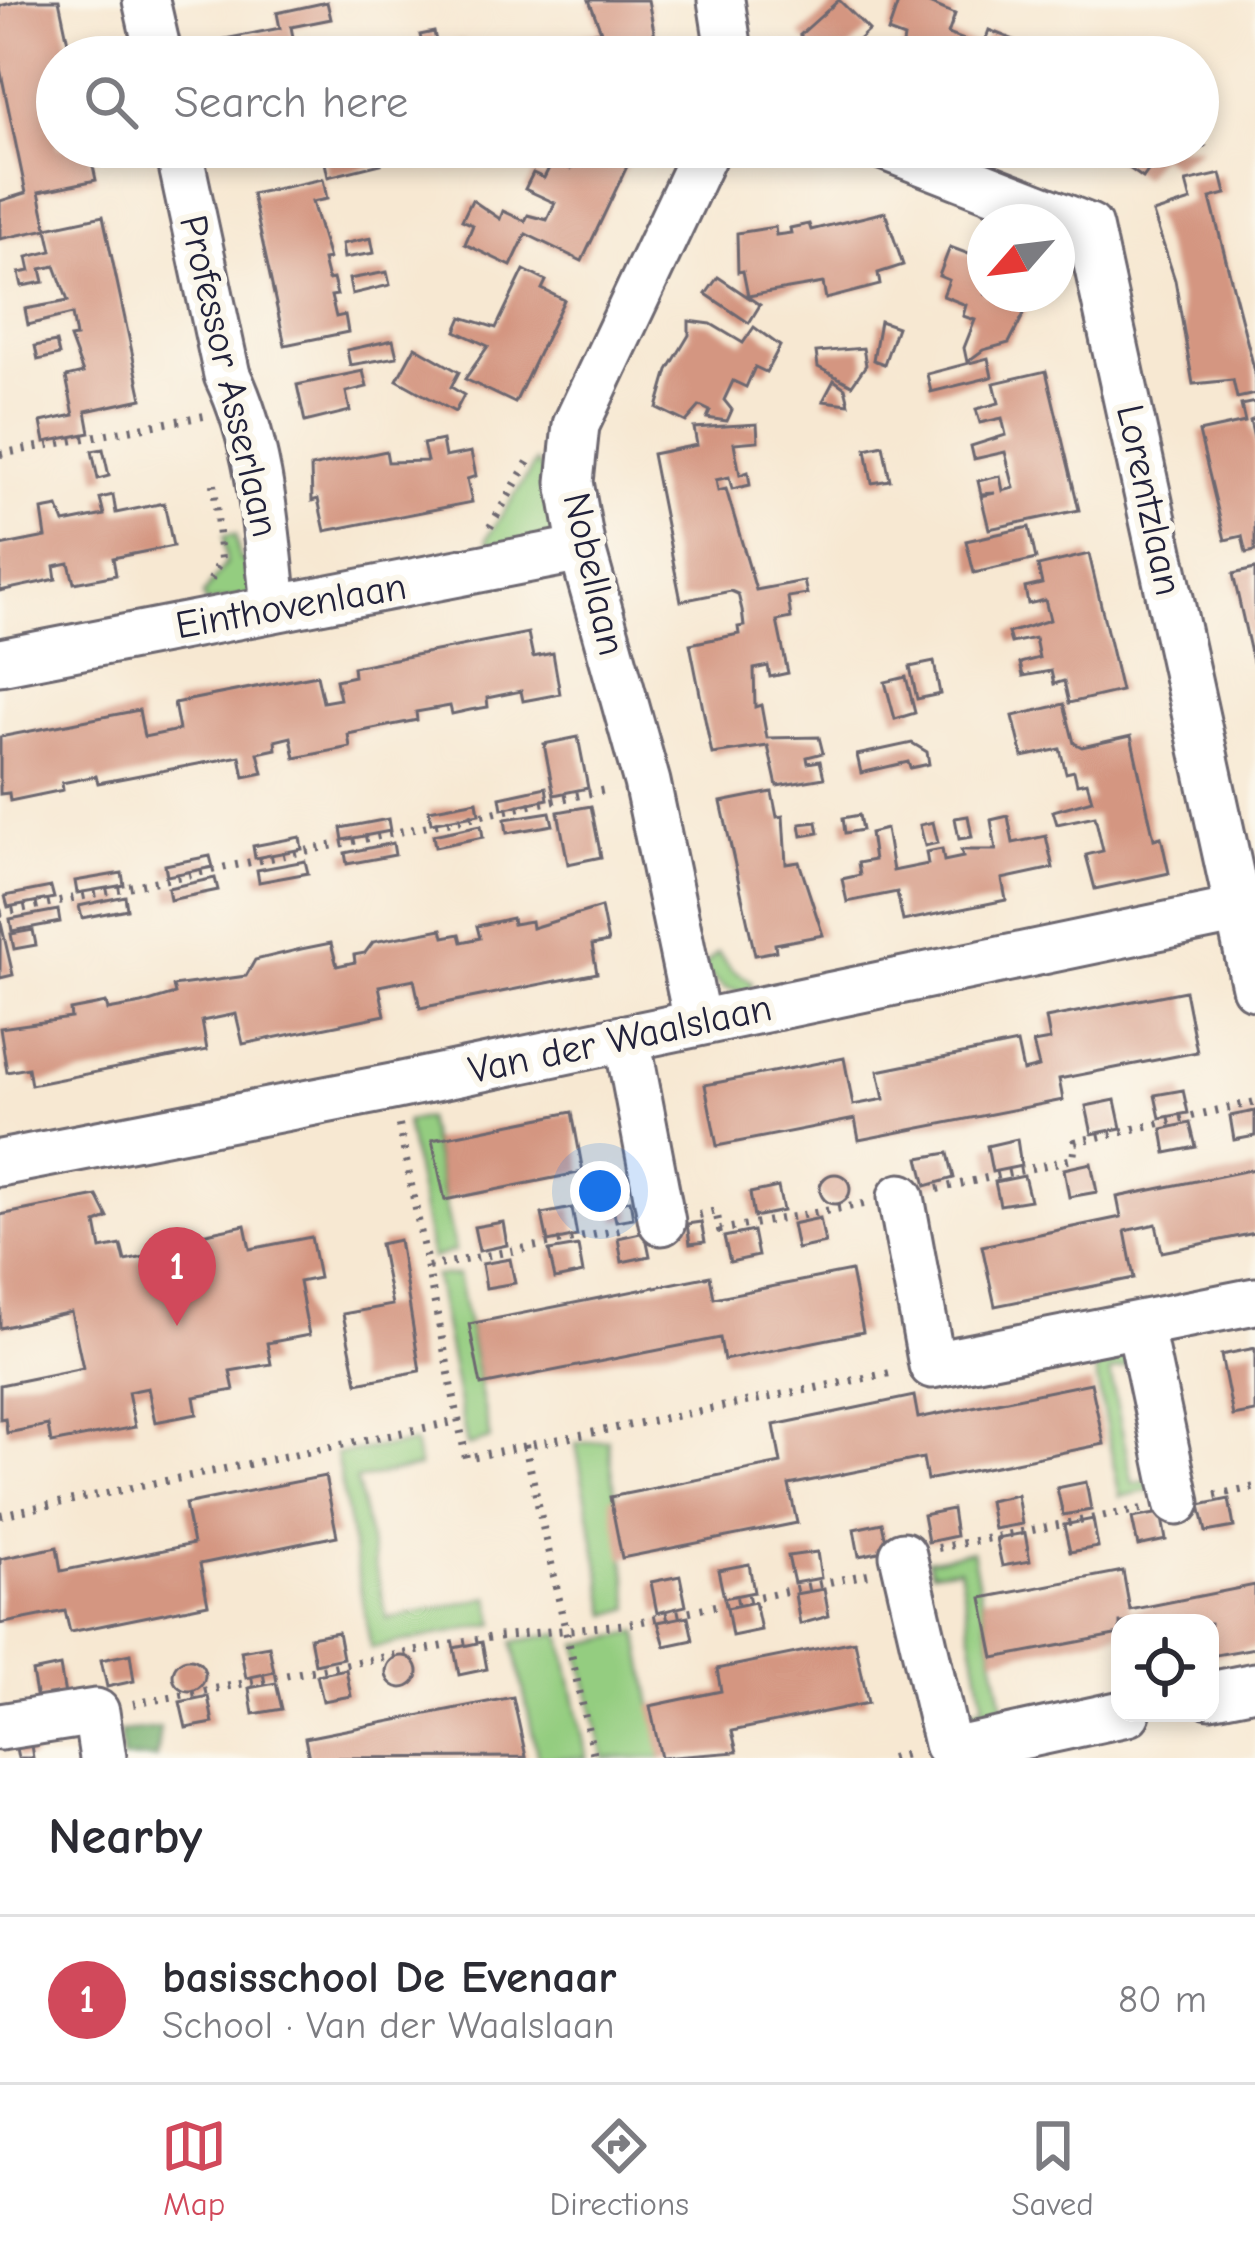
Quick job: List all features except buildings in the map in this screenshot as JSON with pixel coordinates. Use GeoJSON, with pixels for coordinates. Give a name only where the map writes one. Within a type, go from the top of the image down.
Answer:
{"type":"FeatureCollection","features":[{"type":"Feature","properties":{"kind":"street"},"geometry":{"type":"LineString","coordinates":[[146,0],[154,36]]}},
{"type":"Feature","properties":{"kind":"street"},"geometry":{"type":"LineString","coordinates":[[721,0],[727,36]]}},
{"type":"Feature","properties":{"kind":"street","name":"Professor Asserlaan"},"geometry":{"type":"LineString","coordinates":[[182,168],[226,375],[242,406],[265,520],[274,606]]}},
{"type":"Feature","properties":{"kind":"street","name":"Nobellaan"},"geometry":{"type":"LineString","coordinates":[[697,168],[576,425],[570,482],[582,549],[647,782],[697,1022]]}},
{"type":"Feature","properties":{"kind":"street","name":"Lorentzlaan"},"geometry":{"type":"LineString","coordinates":[[939,168],[1089,227],[1255,987]]}},
{"type":"Feature","properties":{"kind":"street","name":"Einthovenlaan"},"geometry":{"type":"LineString","coordinates":[[0,662],[274,606],[464,576],[582,549]]}},
{"type":"Feature","properties":{"kind":"street","name":"Van der Waalslaan"},"geometry":{"type":"LineString","coordinates":[[0,1163],[392,1087],[1239,910]]}},
{"type":"Feature","properties":{"kind":"street"},"geometry":{"type":"LineString","coordinates":[[627,1038],[662,1222]]}},
{"type":"Feature","properties":{"kind":"street"},"geometry":{"type":"LineString","coordinates":[[901,1197],[932,1365],[1255,1301]]}},
{"type":"Feature","properties":{"kind":"street"},"geometry":{"type":"LineString","coordinates":[[1140,1327],[1177,1502]]}},
{"type":"Feature","properties":{"kind":"street"},"geometry":{"type":"LineString","coordinates":[[904,1560],[947,1744],[966,1748],[1111,1716]]}},
{"type":"Feature","properties":{"kind":"street"},"geometry":{"type":"LineString","coordinates":[[0,1727],[96,1712],[104,1758]]}},
{"type":"Feature","properties":{"kind":"path"},"geometry":{"type":"LineString","coordinates":[[0,454],[204,415],[207,435]]}},
{"type":"Feature","properties":{"kind":"path"},"geometry":{"type":"LineString","coordinates":[[464,576],[529,461],[576,425]]}},
{"type":"Feature","properties":{"kind":"path"},"geometry":{"type":"LineString","coordinates":[[158,630],[212,580],[221,559],[212,475]]}},
{"type":"Feature","properties":{"kind":"path"},"geometry":{"type":"LineString","coordinates":[[0,913],[647,782]]}},
{"type":"Feature","properties":{"kind":"path"},"geometry":{"type":"LineString","coordinates":[[392,1087],[466,1457],[932,1365]]}},
{"type":"Feature","properties":{"kind":"path"},"geometry":{"type":"LineString","coordinates":[[428,1267],[716,1211],[720,1230],[901,1197],[1073,1159],[1075,1142],[1255,1102]]}},
{"type":"Feature","properties":{"kind":"path"},"geometry":{"type":"LineString","coordinates":[[0,1515],[458,1421]]}},
{"type":"Feature","properties":{"kind":"path"},"geometry":{"type":"LineString","coordinates":[[525,1445],[594,1758]]}},
{"type":"Feature","properties":{"kind":"path"},"geometry":{"type":"LineString","coordinates":[[96,1712],[292,1670],[568,1627],[628,1624],[904,1560],[1255,1487]]}},
{"type":"Feature","properties":{"kind":"green space"},"geometry":{"type":"Polygon","coordinates":[[[536,462],[545,475],[556,539],[495,558],[487,538],[536,462]]]}},
{"type":"Feature","properties":{"kind":"green space"},"geometry":{"type":"Polygon","coordinates":[[[235,535],[240,560],[255,560],[255,595],[205,603],[203,595],[226,563],[224,536],[235,535]]]}},
{"type":"Feature","properties":{"kind":"green space"},"geometry":{"type":"Polygon","coordinates":[[[718,952],[732,970],[752,981],[750,993],[725,988],[700,969],[718,952]]]}},
{"type":"Feature","properties":{"kind":"green space"},"geometry":{"type":"Polygon","coordinates":[[[426,1118],[455,1251],[432,1258],[406,1121],[426,1118]]]}},
{"type":"Feature","properties":{"kind":"green space"},"geometry":{"type":"Polygon","coordinates":[[[458,1275],[490,1439],[467,1446],[435,1276],[458,1275]]]}},
{"type":"Feature","properties":{"kind":"green space"},"geometry":{"type":"Polygon","coordinates":[[[1132,1354],[1133,1365],[1110,1372],[1133,1484],[1158,1478],[1159,1488],[1120,1497],[1093,1359],[1132,1354]]]}},
{"type":"Feature","properties":{"kind":"green space"},"geometry":{"type":"Polygon","coordinates":[[[608,1440],[631,1608],[608,1615],[576,1444],[608,1440]]]}},
{"type":"Feature","properties":{"kind":"green space"},"geometry":{"type":"Polygon","coordinates":[[[414,1443],[419,1467],[356,1480],[387,1619],[490,1597],[495,1624],[371,1648],[336,1454],[414,1443]]]}},
{"type":"Feature","properties":{"kind":"green space"},"geometry":{"type":"Polygon","coordinates":[[[972,1551],[1005,1716],[966,1725],[961,1712],[984,1706],[959,1568],[932,1572],[928,1560],[972,1551]]]}},
{"type":"Feature","properties":{"kind":"green space"},"geometry":{"type":"Polygon","coordinates":[[[638,1632],[662,1758],[604,1758],[578,1645],[638,1632]]]}},
{"type":"Feature","properties":{"kind":"green space"},"geometry":{"type":"Polygon","coordinates":[[[561,1633],[587,1758],[538,1758],[513,1642],[561,1633]]]}},
{"type":"Feature","properties":{"kind":"green space"},"geometry":{"type":"Polygon","coordinates":[[[160,1728],[156,1758],[122,1758],[120,1732],[160,1728]]]}},
{"type":"Feature","properties":{"kind":"place","name":"basisschool De Evenaar"},"geometry":{"type":"Point","coordinates":[177,1326]}}]}
